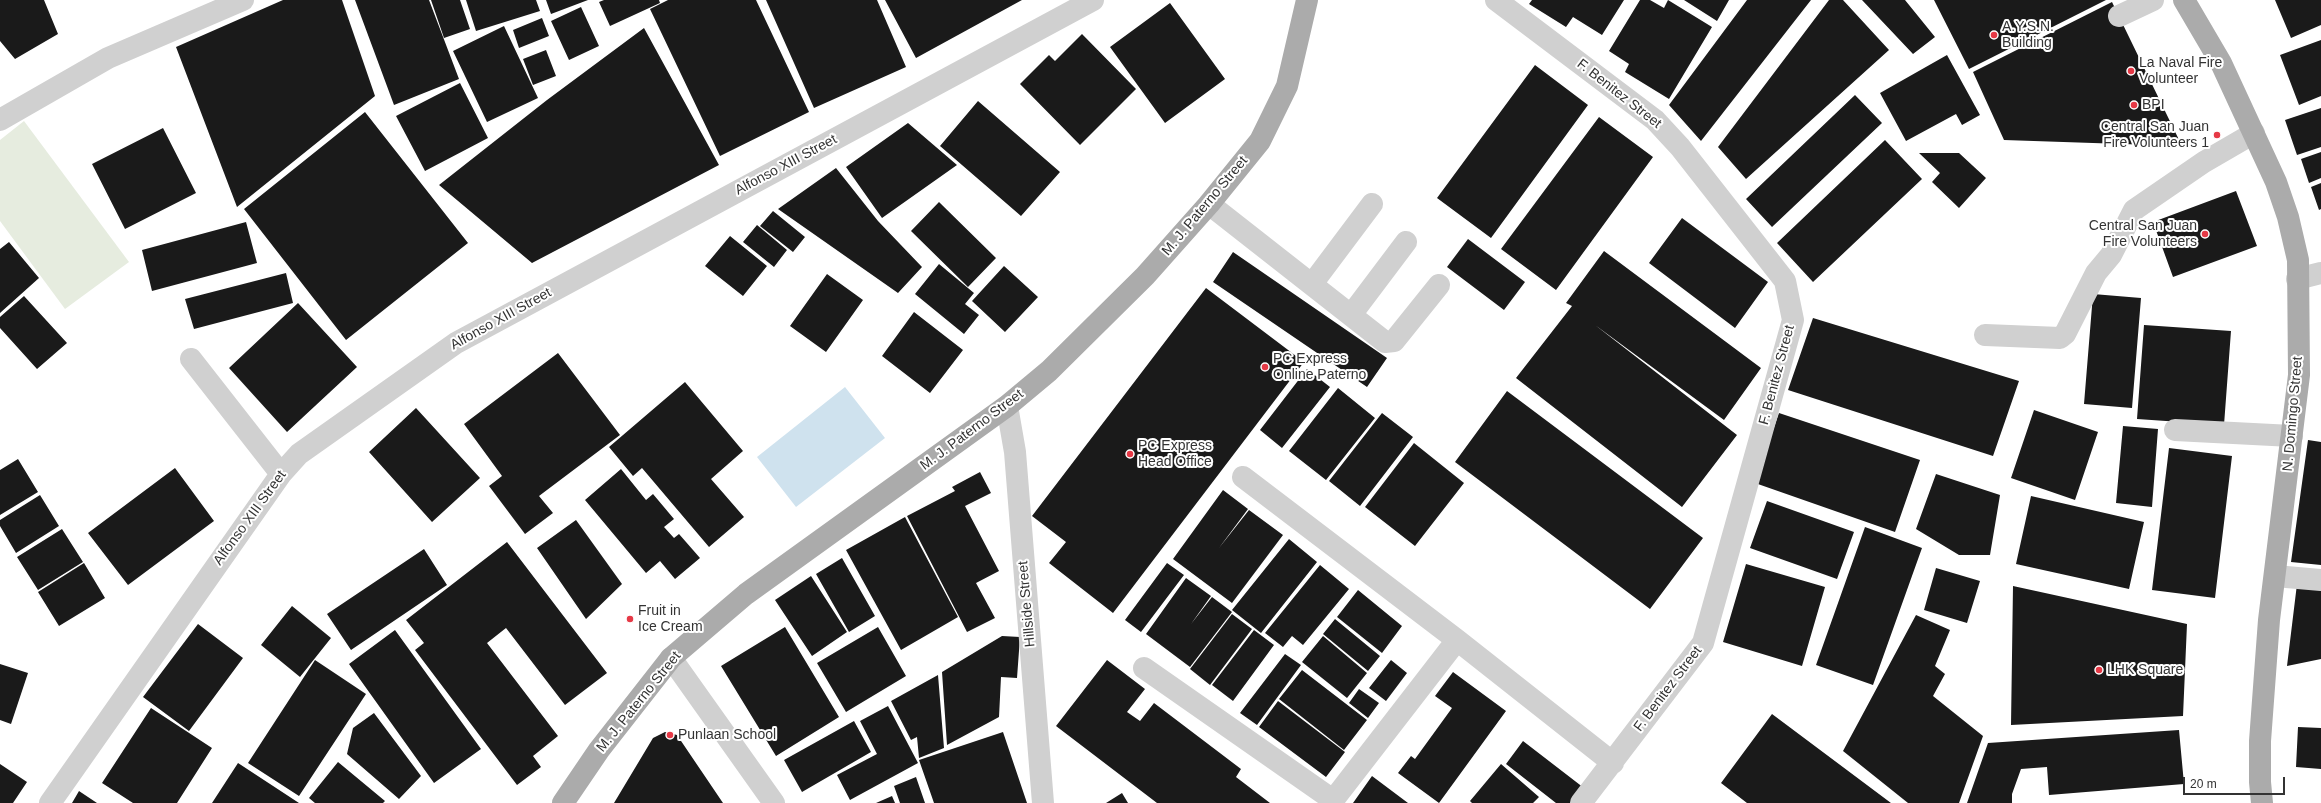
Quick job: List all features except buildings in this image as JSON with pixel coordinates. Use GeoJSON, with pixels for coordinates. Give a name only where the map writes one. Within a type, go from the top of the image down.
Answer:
{"type":"FeatureCollection","features":[{"type":"Feature","properties":{"kind":"main road","name":"M. J. Paterno Street"},"geometry":{"type":"LineString","coordinates":[[562,803],[598,750],[671,658],[746,594],[1007,406],[1049,371],[1145,276],[1209,204],[1260,141],[1287,86],[1307,0]]}},
{"type":"Feature","properties":{"kind":"main road","name":"N. Domingo Street"},"geometry":{"type":"LineString","coordinates":[[2184,0],[2221,63],[2276,182],[2288,217],[2298,260],[2299,375],[2275,576],[2260,740],[2260,782],[2262,803]]}},
{"type":"Feature","properties":{"kind":"street"},"geometry":{"type":"LineString","coordinates":[[0,120],[108,58],[243,0]]}},
{"type":"Feature","properties":{"kind":"street","name":"Alfonso XIII Street"},"geometry":{"type":"LineString","coordinates":[[50,803],[281,474],[299,454],[456,343],[1093,0]]}},
{"type":"Feature","properties":{"kind":"street","name":"F. Benitez Street"},"geometry":{"type":"LineString","coordinates":[[1496,0],[1655,120],[1680,147],[1785,281],[1793,320],[1703,643],[1581,803]]}},
{"type":"Feature","properties":{"kind":"street"},"geometry":{"type":"LineString","coordinates":[[2119,16],[2152,0]]}},
{"type":"Feature","properties":{"kind":"street"},"geometry":{"type":"LineString","coordinates":[[1985,335],[2060,338],[2065,334],[2096,273],[2111,255],[2134,210],[2204,162],[2254,133]]}},
{"type":"Feature","properties":{"kind":"street"},"geometry":{"type":"LineString","coordinates":[[1209,204],[1385,342],[1394,341],[1439,285]]}},
{"type":"Feature","properties":{"kind":"street"},"geometry":{"type":"LineString","coordinates":[[1312,284],[1372,204]]}},
{"type":"Feature","properties":{"kind":"street"},"geometry":{"type":"LineString","coordinates":[[1351,315],[1406,242]]}},
{"type":"Feature","properties":{"kind":"street"},"geometry":{"type":"LineString","coordinates":[[2297,279],[2321,273]]}},
{"type":"Feature","properties":{"kind":"street"},"geometry":{"type":"LineString","coordinates":[[192,359],[281,474]]}},
{"type":"Feature","properties":{"kind":"street","name":"Hillside Street"},"geometry":{"type":"LineString","coordinates":[[1007,406],[1015,452],[1042,803]]}},
{"type":"Feature","properties":{"kind":"street"},"geometry":{"type":"LineString","coordinates":[[2175,430],[2292,436]]}},
{"type":"Feature","properties":{"kind":"street"},"geometry":{"type":"LineString","coordinates":[[1243,477],[1457,640],[1613,763]]}},
{"type":"Feature","properties":{"kind":"street"},"geometry":{"type":"LineString","coordinates":[[2275,576],[2321,580]]}},
{"type":"Feature","properties":{"kind":"street"},"geometry":{"type":"LineString","coordinates":[[1144,668],[1332,802],[1457,640]]}},
{"type":"Feature","properties":{"kind":"street"},"geometry":{"type":"LineString","coordinates":[[671,658],[774,803]]}},
{"type":"Feature","properties":{"kind":"shaded area"},"geometry":{"type":"Polygon","coordinates":[[[24,121],[129,262],[65,309],[0,221],[0,140],[24,121]]]}},
{"type":"Feature","properties":{"kind":"water"},"geometry":{"type":"Polygon","coordinates":[[[845,387],[885,438],[796,507],[757,457],[845,387]]]}},
{"type":"Feature","properties":{"kind":"place","name":"A.Y.S.N. Building"},"geometry":{"type":"Point","coordinates":[1994,35]}},
{"type":"Feature","properties":{"kind":"place","name":"La Naval Fire Volunteer"},"geometry":{"type":"Point","coordinates":[2131,71]}},
{"type":"Feature","properties":{"kind":"place","name":"BPI"},"geometry":{"type":"Point","coordinates":[2134,105]}},
{"type":"Feature","properties":{"kind":"place","name":"Central San Juan Fire Volunteers 1"},"geometry":{"type":"Point","coordinates":[2217,135]}},
{"type":"Feature","properties":{"kind":"place","name":"Central San Juan Fire Volunteers"},"geometry":{"type":"Point","coordinates":[2205,234]}},
{"type":"Feature","properties":{"kind":"place","name":"PC Express Online Paterno"},"geometry":{"type":"Point","coordinates":[1265,367]}},
{"type":"Feature","properties":{"kind":"place","name":"PC Express Head Office"},"geometry":{"type":"Point","coordinates":[1130,454]}},
{"type":"Feature","properties":{"kind":"place","name":"Fruit in Ice Cream"},"geometry":{"type":"Point","coordinates":[630,619]}},
{"type":"Feature","properties":{"kind":"place","name":"LHK Square"},"geometry":{"type":"Point","coordinates":[2099,670]}},
{"type":"Feature","properties":{"kind":"place","name":"Punlaan School"},"geometry":{"type":"Point","coordinates":[670,735]}}]}
